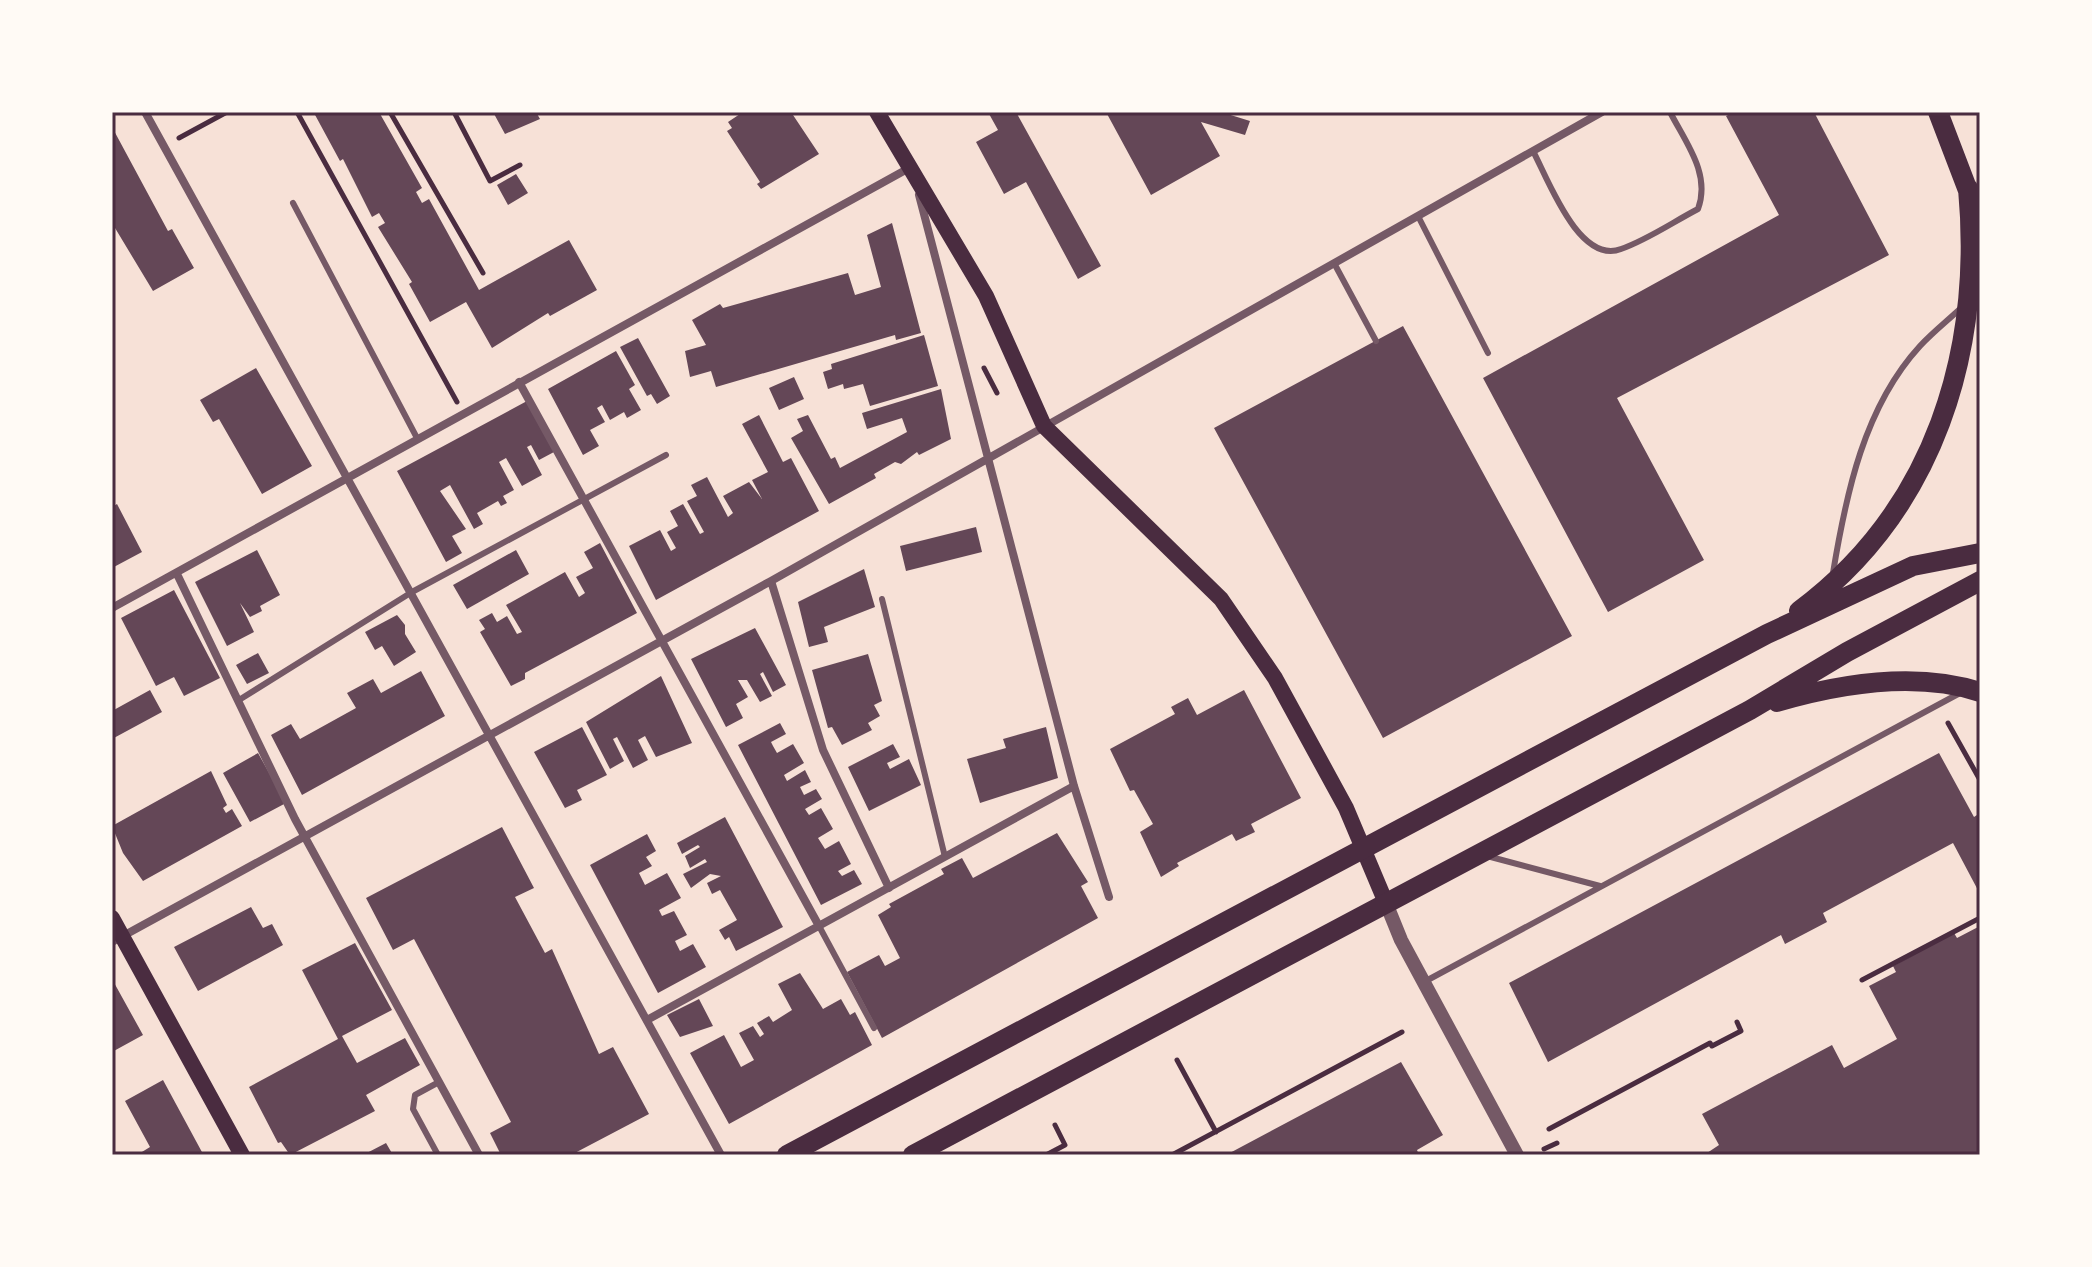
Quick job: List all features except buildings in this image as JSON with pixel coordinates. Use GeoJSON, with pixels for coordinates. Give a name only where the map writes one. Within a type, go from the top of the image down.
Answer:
{"type":"FeatureCollection","features":[{"type":"Feature","properties":{"kind":"main road"},"geometry":{"type":"LineString","coordinates":[[877,112],[986,296],[1044,426],[1221,599],[1275,678],[1346,808],[1386,903]]}},
{"type":"Feature","properties":{"kind":"main road"},"geometry":{"type":"LineString","coordinates":[[1938,112],[1968,188],[1980,244]]}},
{"type":"Feature","properties":{"kind":"main road"},"geometry":{"type":"LineString","coordinates":[[1767,634],[1831,587],[1888,523],[1911,490],[1933,447],[1949,403],[1966,304],[1973,235],[1968,188]]}},
{"type":"Feature","properties":{"kind":"main road"},"geometry":{"type":"LineString","coordinates":[[787,1155],[1767,634],[1913,566],[1980,553]]}},
{"type":"Feature","properties":{"kind":"main road"},"geometry":{"type":"LineString","coordinates":[[913,1155],[1750,710],[1847,652],[1980,581]]}},
{"type":"Feature","properties":{"kind":"main road"},"geometry":{"type":"LineString","coordinates":[[1750,710],[1817,690],[1854,685],[1927,683],[1974,690]]}},
{"type":"Feature","properties":{"kind":"main road"},"geometry":{"type":"LineString","coordinates":[[112,918],[117,939],[241,1155]]}},
{"type":"Feature","properties":{"kind":"street"},"geometry":{"type":"LineString","coordinates":[[145,112],[721,1155]]}},
{"type":"Feature","properties":{"kind":"street"},"geometry":{"type":"LineString","coordinates":[[117,939],[771,581],[1602,112]]}},
{"type":"Feature","properties":{"kind":"street"},"geometry":{"type":"LineString","coordinates":[[112,608],[912,167],[1074,786],[1109,897]]}},
{"type":"Feature","properties":{"kind":"street"},"geometry":{"type":"LineString","coordinates":[[519,382],[819,926]]}},
{"type":"Feature","properties":{"kind":"street"},"geometry":{"type":"LineString","coordinates":[[177,574],[304,836],[479,1155]]}},
{"type":"Feature","properties":{"kind":"street"},"geometry":{"type":"LineString","coordinates":[[771,581],[823,750],[889,888]]}},
{"type":"Feature","properties":{"kind":"street"},"geometry":{"type":"LineString","coordinates":[[647,1020],[1074,786]]}},
{"type":"Feature","properties":{"kind":"street"},"geometry":{"type":"LineString","coordinates":[[1386,903],[1424,982],[1517,1155]]}},
{"type":"Feature","properties":{"kind":"lane"},"geometry":{"type":"LineString","coordinates":[[1533,151],[1579,237],[1596,248],[1618,251],[1698,209],[1704,191],[1699,167],[1670,112]]}},
{"type":"Feature","properties":{"kind":"lane"},"geometry":{"type":"LineString","coordinates":[[293,203],[417,438]]}},
{"type":"Feature","properties":{"kind":"lane"},"geometry":{"type":"LineString","coordinates":[[1418,216],[1488,353]]}},
{"type":"Feature","properties":{"kind":"lane"},"geometry":{"type":"LineString","coordinates":[[1334,263],[1376,341]]}},
{"type":"Feature","properties":{"kind":"lane"},"geometry":{"type":"LineString","coordinates":[[1831,587],[1843,512],[1856,463],[1875,418],[1920,346],[1966,304]]}},
{"type":"Feature","properties":{"kind":"lane"},"geometry":{"type":"LineString","coordinates":[[239,700],[412,592],[666,455]]}},
{"type":"Feature","properties":{"kind":"lane"},"geometry":{"type":"LineString","coordinates":[[882,599],[945,857]]}},
{"type":"Feature","properties":{"kind":"lane"},"geometry":{"type":"LineString","coordinates":[[1424,982],[1974,690]]}},
{"type":"Feature","properties":{"kind":"lane"},"geometry":{"type":"LineString","coordinates":[[1479,854],[1601,886]]}},
{"type":"Feature","properties":{"kind":"lane"},"geometry":{"type":"LineString","coordinates":[[819,926],[874,1028]]}},
{"type":"Feature","properties":{"kind":"lane"},"geometry":{"type":"LineString","coordinates":[[438,1155],[413,1109],[415,1095],[439,1082]]}},
{"type":"Feature","properties":{"kind":"path"},"geometry":{"type":"LineString","coordinates":[[164,146],[227,112]]}},
{"type":"Feature","properties":{"kind":"path"},"geometry":{"type":"LineString","coordinates":[[297,112],[463,413]]}},
{"type":"Feature","properties":{"kind":"path"},"geometry":{"type":"LineString","coordinates":[[390,112],[483,273]]}},
{"type":"Feature","properties":{"kind":"path"},"geometry":{"type":"LineString","coordinates":[[454,112],[490,181],[520,165]]}},
{"type":"Feature","properties":{"kind":"path"},"geometry":{"type":"LineString","coordinates":[[1948,723],[1980,780]]}},
{"type":"Feature","properties":{"kind":"path"},"geometry":{"type":"LineString","coordinates":[[1862,980],[1980,918]]}},
{"type":"Feature","properties":{"kind":"path"},"geometry":{"type":"LineString","coordinates":[[1549,1129],[1710,1043],[1712,1046],[1741,1031],[1737,1022]]}},
{"type":"Feature","properties":{"kind":"path"},"geometry":{"type":"LineString","coordinates":[[1172,1155],[1402,1032]]}},
{"type":"Feature","properties":{"kind":"path"},"geometry":{"type":"LineString","coordinates":[[1177,1060],[1216,1132]]}},
{"type":"Feature","properties":{"kind":"path"},"geometry":{"type":"LineString","coordinates":[[1046,1155],[1065,1145],[1055,1125]]}},
{"type":"Feature","properties":{"kind":"path"},"geometry":{"type":"LineString","coordinates":[[1544,1149],[1557,1143]]}}]}
